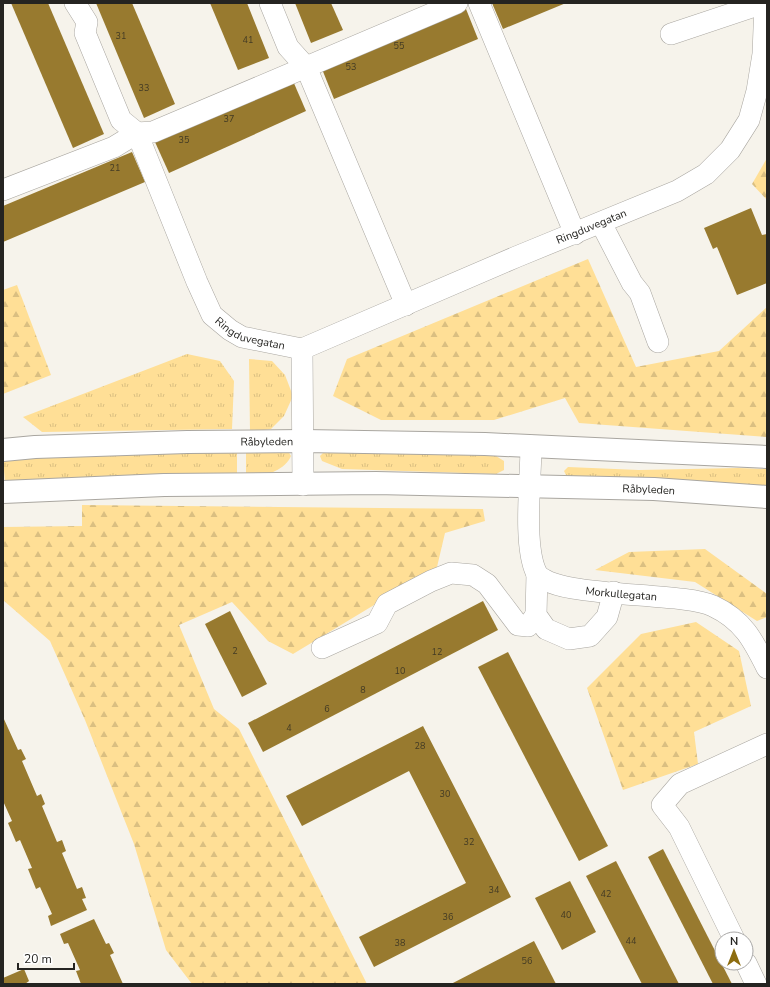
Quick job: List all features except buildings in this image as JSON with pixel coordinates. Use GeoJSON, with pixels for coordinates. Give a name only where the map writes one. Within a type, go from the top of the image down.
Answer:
{"type":"FeatureCollection","features":[{"type":"Feature","properties":{"kind":"main road","name":"Råbyleden"},"geometry":{"type":"LineString","coordinates":[[3,450],[35,447],[180,442],[304,442],[531,446],[767,457]]}},
{"type":"Feature","properties":{"kind":"main road","name":"Råbyleden"},"geometry":{"type":"LineString","coordinates":[[3,492],[164,485],[303,485],[376,483],[531,485],[654,489],[767,497]]}},
{"type":"Feature","properties":{"kind":"street"},"geometry":{"type":"LineString","coordinates":[[75,3],[87,22],[85,33],[121,120],[137,133]]}},
{"type":"Feature","properties":{"kind":"street"},"geometry":{"type":"LineString","coordinates":[[270,3],[288,47],[306,67],[406,305]]}},
{"type":"Feature","properties":{"kind":"street"},"geometry":{"type":"LineString","coordinates":[[3,190],[114,147],[137,133],[153,132],[456,3]]}},
{"type":"Feature","properties":{"kind":"street"},"geometry":{"type":"LineString","coordinates":[[480,3],[575,234]]}},
{"type":"Feature","properties":{"kind":"street"},"geometry":{"type":"LineString","coordinates":[[671,34],[764,3]]}},
{"type":"Feature","properties":{"kind":"street","name":"Ringduvegatan"},"geometry":{"type":"LineString","coordinates":[[137,133],[197,282],[212,314],[230,330],[242,337],[302,349],[677,191],[706,174],[730,150],[749,120],[757,91],[763,54],[764,3]]}},
{"type":"Feature","properties":{"kind":"street"},"geometry":{"type":"LineString","coordinates":[[601,223],[632,283],[640,293],[658,342]]}},
{"type":"Feature","properties":{"kind":"street"},"geometry":{"type":"LineString","coordinates":[[302,349],[304,442],[303,485]]}},
{"type":"Feature","properties":{"kind":"street"},"geometry":{"type":"LineString","coordinates":[[322,648],[377,623],[387,604],[424,584],[452,573],[473,575],[488,584],[518,625],[528,626],[536,615],[537,574],[532,558],[528,531],[531,485],[531,446]]}},
{"type":"Feature","properties":{"kind":"street","name":"Morkullegatan"},"geometry":{"type":"LineString","coordinates":[[537,574],[551,583],[569,588],[677,599],[712,605],[734,619],[750,635],[767,668]]}},
{"type":"Feature","properties":{"kind":"street"},"geometry":{"type":"LineString","coordinates":[[536,615],[546,629],[569,639],[590,636],[607,617],[614,592]]}},
{"type":"Feature","properties":{"kind":"street"},"geometry":{"type":"LineString","coordinates":[[730,931],[678,827],[662,805],[680,784],[767,744]]}},
{"type":"Feature","properties":{"kind":"street"},"geometry":{"type":"LineString","coordinates":[[750,971],[756,984]]}},
{"type":"Feature","properties":{"kind":"green space"},"geometry":{"type":"Polygon","coordinates":[[[767,158],[767,200],[752,184],[767,158]]]}},
{"type":"Feature","properties":{"kind":"green space"},"geometry":{"type":"Polygon","coordinates":[[[588,259],[636,367],[719,351],[767,307],[767,437],[579,423],[565,398],[494,420],[381,420],[333,396],[347,359],[588,259]]]}},
{"type":"Feature","properties":{"kind":"green space"},"geometry":{"type":"Polygon","coordinates":[[[17,285],[51,375],[3,394],[3,290],[17,285]]]}},
{"type":"Feature","properties":{"kind":"green space"},"geometry":{"type":"Polygon","coordinates":[[[187,354],[220,361],[234,381],[232,429],[42,432],[23,417],[187,354]]]}},
{"type":"Feature","properties":{"kind":"green space"},"geometry":{"type":"Polygon","coordinates":[[[249,359],[272,361],[285,375],[293,396],[284,416],[271,429],[250,432],[249,359]]]}},
{"type":"Feature","properties":{"kind":"green space"},"geometry":{"type":"Polygon","coordinates":[[[237,451],[237,477],[5,482],[3,459],[237,451]]]}},
{"type":"Feature","properties":{"kind":"green space"},"geometry":{"type":"Polygon","coordinates":[[[246,451],[288,451],[291,456],[283,466],[272,473],[246,478],[246,451]]]}},
{"type":"Feature","properties":{"kind":"green space"},"geometry":{"type":"Polygon","coordinates":[[[325,451],[496,456],[504,461],[504,470],[496,474],[342,469],[322,461],[320,456],[325,451]]]}},
{"type":"Feature","properties":{"kind":"green space"},"geometry":{"type":"Polygon","coordinates":[[[568,467],[639,470],[738,468],[767,469],[767,488],[567,477],[564,471],[568,467]]]}},
{"type":"Feature","properties":{"kind":"green space"},"geometry":{"type":"Polygon","coordinates":[[[82,505],[483,509],[485,521],[445,533],[437,567],[293,654],[268,641],[232,602],[179,625],[214,709],[239,729],[367,984],[192,984],[166,950],[134,844],[85,720],[50,641],[3,600],[3,527],[82,526],[82,505]]]}},
{"type":"Feature","properties":{"kind":"green space"},"geometry":{"type":"Polygon","coordinates":[[[705,549],[767,594],[767,617],[757,621],[695,582],[595,570],[629,552],[705,549]]]}},
{"type":"Feature","properties":{"kind":"green space"},"geometry":{"type":"Polygon","coordinates":[[[696,622],[739,651],[751,706],[694,732],[698,764],[623,790],[587,688],[641,634],[696,622]]]}}]}
